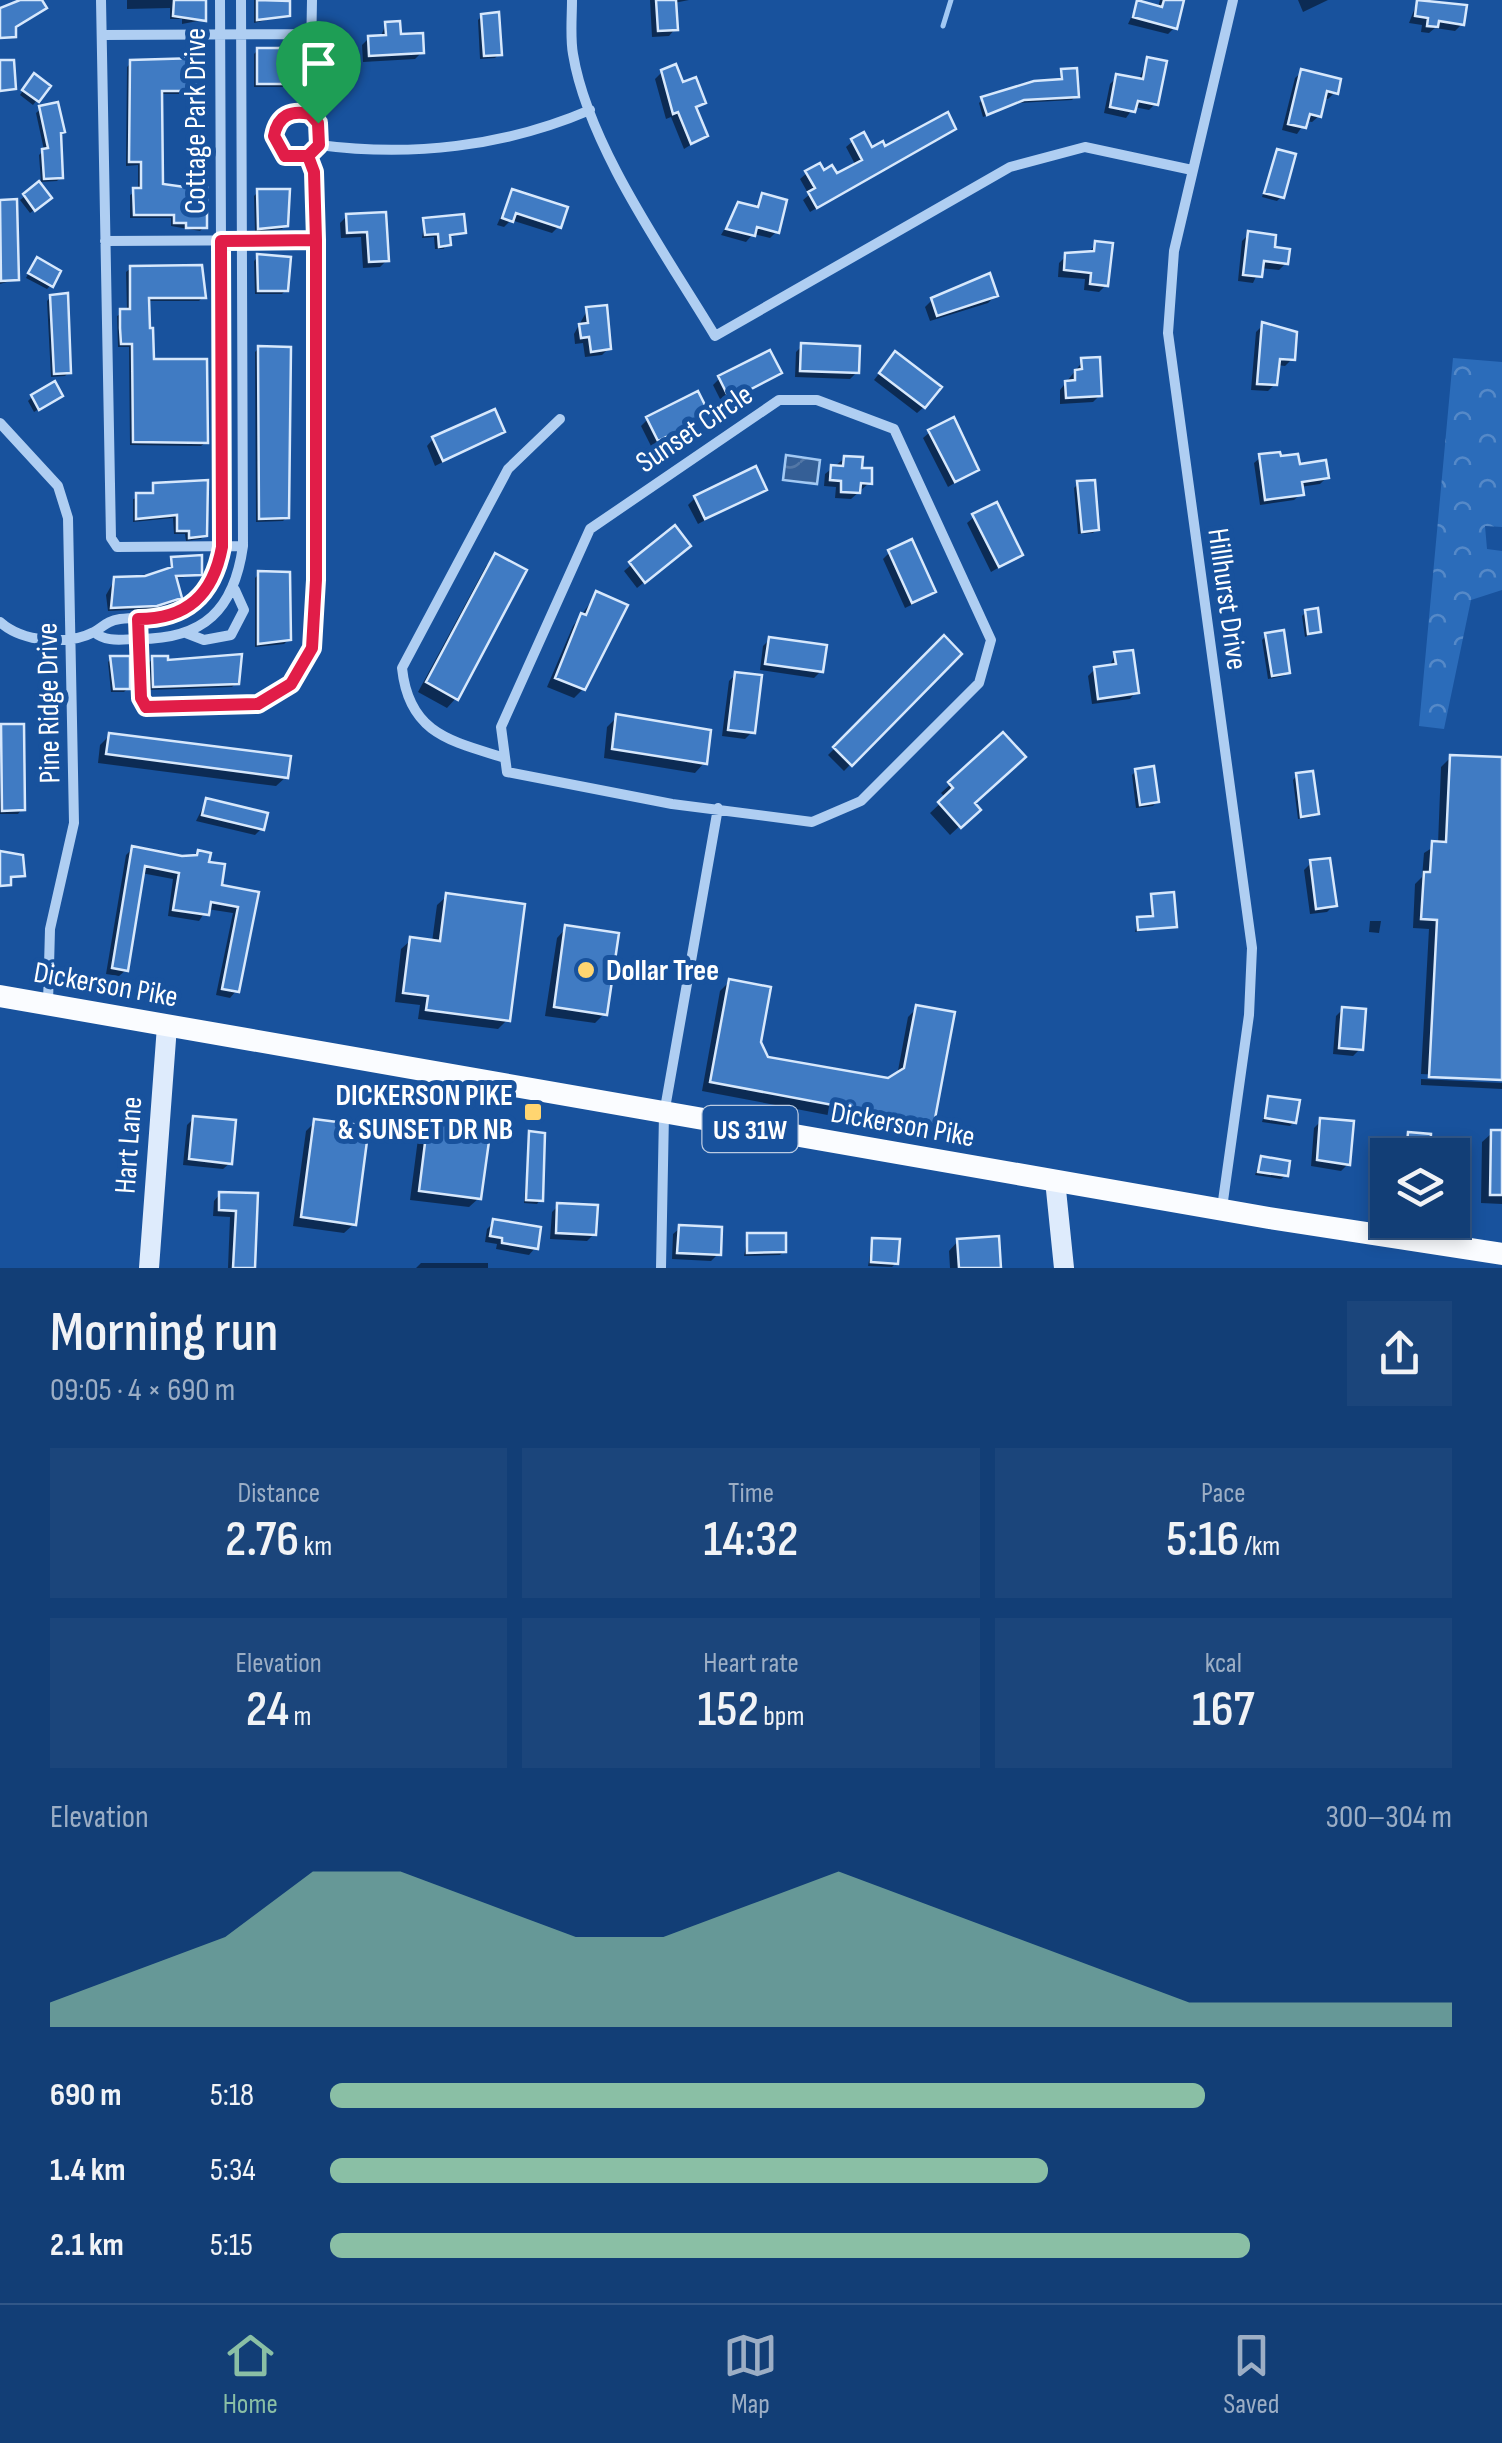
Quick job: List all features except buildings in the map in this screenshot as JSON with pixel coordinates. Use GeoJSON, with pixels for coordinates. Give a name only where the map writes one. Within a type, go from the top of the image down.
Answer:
{"type":"FeatureCollection","features":[{"type":"Feature","properties":{"kind":"main road","name":"Dickerson Pike"},"geometry":{"type":"LineString","coordinates":[[0,996],[1222,1210],[1502,1254]]}},
{"type":"Feature","properties":{"kind":"main road","name":"Hart Lane"},"geometry":{"type":"LineString","coordinates":[[149,1268],[168,1026]]}},
{"type":"Feature","properties":{"kind":"main road"},"geometry":{"type":"LineString","coordinates":[[1055,1180],[1064,1268]]}},
{"type":"Feature","properties":{"kind":"street"},"geometry":{"type":"LineString","coordinates":[[101,0],[111,538],[117,547],[243,546]]}},
{"type":"Feature","properties":{"kind":"street","name":"Cottage Park Drive"},"geometry":{"type":"LineString","coordinates":[[0,622],[22,636],[59,640],[94,632],[102,623],[158,619],[192,605],[216,575],[222,547],[220,0]]}},
{"type":"Feature","properties":{"kind":"street","name":"Cottage Park Drive"},"geometry":{"type":"LineString","coordinates":[[94,632],[102,638],[138,639],[186,633],[204,640],[232,635],[244,610],[235,590],[243,546],[242,0]]}},
{"type":"Feature","properties":{"kind":"street"},"geometry":{"type":"LineString","coordinates":[[310,114],[285,116],[274,136],[285,156],[308,156],[319,145],[320,130],[310,114],[312,0]]}},
{"type":"Feature","properties":{"kind":"street"},"geometry":{"type":"LineString","coordinates":[[572,0],[573,54],[590,110],[629,192],[715,336],[1010,166],[1086,147],[1192,170]]}},
{"type":"Feature","properties":{"kind":"street","name":"Hillhurst Drive"},"geometry":{"type":"LineString","coordinates":[[1222,1210],[1249,1015],[1252,948],[1168,333],[1174,251],[1233,0]]}},
{"type":"Feature","properties":{"kind":"street"},"geometry":{"type":"LineString","coordinates":[[102,35],[312,34]]}},
{"type":"Feature","properties":{"kind":"street"},"geometry":{"type":"LineString","coordinates":[[319,145],[360,150],[452,148],[590,110]]}},
{"type":"Feature","properties":{"kind":"street"},"geometry":{"type":"LineString","coordinates":[[138,619],[141,698],[146,707],[258,704],[277,695],[303,669],[316,618],[316,240],[314,172],[308,156]]}},
{"type":"Feature","properties":{"kind":"street"},"geometry":{"type":"LineString","coordinates":[[105,241],[316,240]]}},
{"type":"Feature","properties":{"kind":"street","name":"Sunset Circle"},"geometry":{"type":"LineString","coordinates":[[779,400],[817,400],[866,415],[894,429],[991,640],[979,684],[861,801],[812,822],[768,819],[718,808],[672,804],[508,772],[501,727],[590,528],[779,400]]}},
{"type":"Feature","properties":{"kind":"street"},"geometry":{"type":"LineString","coordinates":[[506,758],[438,737],[413,707],[402,668],[508,469],[560,418]]}},
{"type":"Feature","properties":{"kind":"street","name":"Pine Ridge Drive"},"geometry":{"type":"LineString","coordinates":[[0,423],[50,475],[65,501],[73,635],[74,823],[50,929],[48,1004]]}},
{"type":"Feature","properties":{"kind":"street"},"geometry":{"type":"LineString","coordinates":[[186,633],[209,619],[235,590]]}},
{"type":"Feature","properties":{"kind":"street"},"geometry":{"type":"LineString","coordinates":[[662,1268],[664,1114],[718,808]]}},
{"type":"Feature","properties":{"kind":"green space"},"geometry":{"type":"Polygon","coordinates":[[[1453,358],[1502,362],[1502,527],[1485,526],[1487,549],[1502,551],[1502,590],[1471,600],[1444,729],[1419,726],[1453,358]]]}},
{"type":"Feature","properties":{"kind":"water"},"geometry":{"type":"Polygon","coordinates":[[[786,455],[820,460],[817,484],[783,480],[786,455]]]}},
{"type":"Feature","properties":{"kind":"waterway"},"geometry":{"type":"LineString","coordinates":[[943,26],[951,0]]}},
{"type":"Feature","properties":{"kind":"place","name":"Dollar Tree"},"geometry":{"type":"Point","coordinates":[586,970]}},
{"type":"Feature","properties":{"kind":"place","name":"DICKERSON PIKE & SUNSET DR NB"},"geometry":{"type":"Point","coordinates":[533,1112]}},
{"type":"Feature","properties":{"kind":"route"},"geometry":{"type":"LineString","coordinates":[[318,123],[310,114],[292,112],[279,120],[274,136],[285,156],[308,156],[314,172],[316,240],[316,618],[312,648],[291,684],[258,704],[146,707],[141,698],[138,619],[179,614],[192,605],[216,575],[222,547],[221,241],[316,240],[314,172],[308,156],[319,145],[318,123]]}}]}
